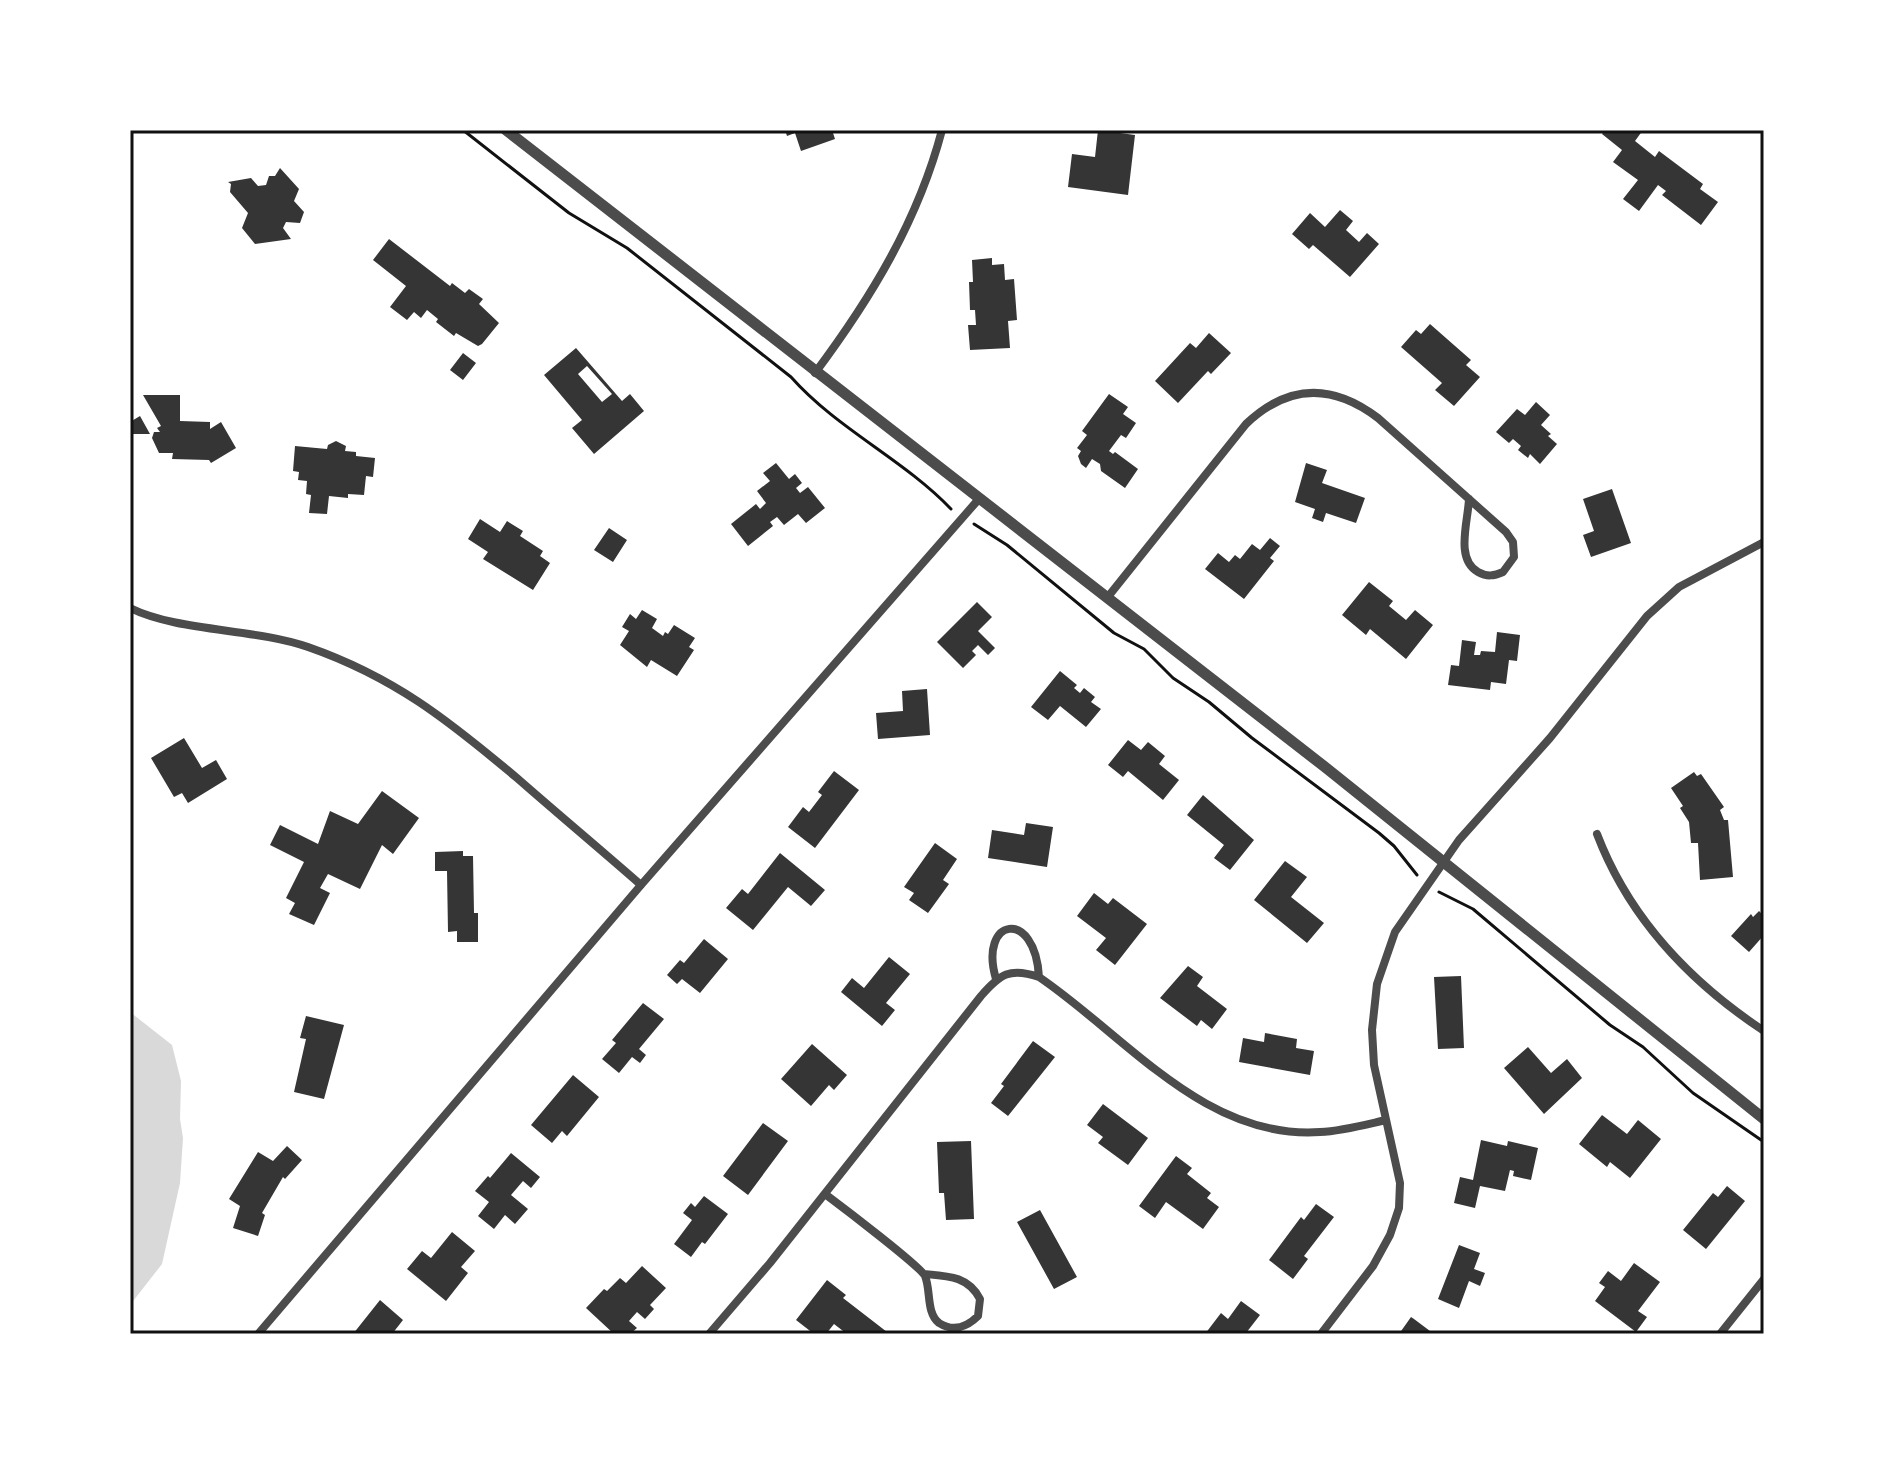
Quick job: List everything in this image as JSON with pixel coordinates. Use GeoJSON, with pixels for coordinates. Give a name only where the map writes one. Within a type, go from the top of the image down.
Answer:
{"type":"FeatureCollection","features":[{"type":"Feature","properties":{"kind":"street"},"geometry":{"type":"LineString","coordinates":[[506,130],[1107,598],[1764,1119]]}},
{"type":"Feature","properties":{"kind":"street"},"geometry":{"type":"LineString","coordinates":[[815,373],[872,290],[907,229],[923,193],[942,130]]}},
{"type":"Feature","properties":{"kind":"street"},"geometry":{"type":"LineString","coordinates":[[1107,598],[1246,424],[1269,406],[1297,394],[1325,393],[1365,408],[1469,499],[1506,532],[1513,542],[1514,557],[1511,564],[1495,576],[1485,576],[1473,570],[1467,562],[1464,550],[1469,499]]}},
{"type":"Feature","properties":{"kind":"street"},"geometry":{"type":"LineString","coordinates":[[258,1334],[641,885],[978,500]]}},
{"type":"Feature","properties":{"kind":"street"},"geometry":{"type":"LineString","coordinates":[[1321,1334],[1373,1266],[1390,1235],[1399,1208],[1400,1183],[1373,1049],[1377,984],[1395,932],[1459,840],[1567,718],[1647,616],[1679,587],[1764,542]]}},
{"type":"Feature","properties":{"kind":"street"},"geometry":{"type":"LineString","coordinates":[[130,608],[175,621],[282,639],[326,653],[390,682],[469,737],[641,885]]}},
{"type":"Feature","properties":{"kind":"street"},"geometry":{"type":"LineString","coordinates":[[1597,834],[1607,861],[1630,901],[1665,947],[1714,995],[1764,1031]]}},
{"type":"Feature","properties":{"kind":"street"},"geometry":{"type":"LineString","coordinates":[[996,979],[992,967],[994,943],[1005,930],[1015,929],[1027,935],[1032,942],[1039,977]]}},
{"type":"Feature","properties":{"kind":"street"},"geometry":{"type":"LineString","coordinates":[[709,1334],[996,979],[1014,973],[1039,977],[1185,1089],[1233,1117],[1259,1126],[1297,1132],[1344,1129],[1386,1120]]}},
{"type":"Feature","properties":{"kind":"street"},"geometry":{"type":"LineString","coordinates":[[825,1194],[924,1274],[953,1277],[971,1285],[980,1299],[978,1316],[965,1327],[956,1328],[938,1322],[933,1315],[924,1274]]}},
{"type":"Feature","properties":{"kind":"street"},"geometry":{"type":"LineString","coordinates":[[1720,1334],[1764,1279]]}},
{"type":"Feature","properties":{"kind":"path"},"geometry":{"type":"LineString","coordinates":[[463,130],[569,213],[627,248],[791,377],[813,402],[934,490],[950,509]]}},
{"type":"Feature","properties":{"kind":"path"},"geometry":{"type":"LineString","coordinates":[[977,525],[1007,545],[1114,633],[1144,649],[1173,678],[1209,702],[1379,833],[1419,877]]}},
{"type":"Feature","properties":{"kind":"path"},"geometry":{"type":"LineString","coordinates":[[1443,896],[1473,909],[1610,1025],[1643,1047],[1693,1093],[1764,1142]]}},
{"type":"Feature","properties":{"kind":"shaded area"},"geometry":{"type":"Polygon","coordinates":[[[130,1012],[172,1045],[181,1081],[183,1138],[180,1183],[162,1264],[130,1305],[130,1012]]]}},
{"type":"Feature","properties":{"kind":"building"},"geometry":{"type":"Polygon","coordinates":[[[785,130],[832,130],[835,139],[801,151],[795,133],[787,136],[785,130]]]}},
{"type":"Feature","properties":{"kind":"building"},"geometry":{"type":"Polygon","coordinates":[[[1098,130],[1135,135],[1128,195],[1068,187],[1072,154],[1095,157],[1098,130]]]}},
{"type":"Feature","properties":{"kind":"building"},"geometry":{"type":"Polygon","coordinates":[[[1605,130],[1643,130],[1635,141],[1655,157],[1659,151],[1703,184],[1700,189],[1718,202],[1701,225],[1662,195],[1666,191],[1658,185],[1639,211],[1623,199],[1638,180],[1613,162],[1622,150],[1602,134],[1605,130]]]}},
{"type":"Feature","properties":{"kind":"building"},"geometry":{"type":"Polygon","coordinates":[[[280,168],[299,189],[294,201],[304,212],[300,223],[286,222],[283,228],[291,239],[255,244],[242,228],[248,213],[230,192],[231,184],[228,182],[251,178],[258,186],[266,185],[269,176],[275,176],[280,168]]]}},
{"type":"Feature","properties":{"kind":"building"},"geometry":{"type":"Polygon","coordinates":[[[1340,210],[1353,221],[1346,230],[1359,242],[1367,233],[1379,244],[1350,277],[1313,245],[1309,249],[1292,234],[1310,213],[1325,227],[1340,210]]]}},
{"type":"Feature","properties":{"kind":"building"},"geometry":{"type":"Polygon","coordinates":[[[389,239],[450,286],[452,283],[465,293],[469,289],[483,299],[479,304],[499,323],[482,344],[478,346],[456,333],[454,336],[436,322],[438,319],[427,310],[421,318],[414,312],[407,320],[390,307],[406,286],[373,260],[389,239]]]}},
{"type":"Feature","properties":{"kind":"building"},"geometry":{"type":"Polygon","coordinates":[[[992,258],[992,265],[1004,264],[1005,280],[1014,279],[1017,320],[1008,321],[1010,348],[970,350],[968,325],[976,325],[975,310],[970,310],[972,260],[992,258]]]}},
{"type":"Feature","properties":{"kind":"building"},"geometry":{"type":"Polygon","coordinates":[[[1430,324],[1471,360],[1466,365],[1480,377],[1454,406],[1435,390],[1442,383],[1401,347],[1416,330],[1421,334],[1430,324]]]}},
{"type":"Feature","properties":{"kind":"building"},"geometry":{"type":"Polygon","coordinates":[[[1209,333],[1231,353],[1211,374],[1208,371],[1178,403],[1155,381],[1190,343],[1196,348],[1209,333]]]}},
{"type":"Feature","properties":{"kind":"building"},"geometry":{"type":"Polygon","coordinates":[[[576,348],[622,401],[630,394],[644,411],[594,454],[572,428],[582,420],[544,375],[576,348]],[[587,366],[578,374],[602,402],[612,394],[587,366]]]}},
{"type":"Feature","properties":{"kind":"building"},"geometry":{"type":"Polygon","coordinates":[[[463,353],[476,363],[463,380],[450,370],[463,353]]]}},
{"type":"Feature","properties":{"kind":"building"},"geometry":{"type":"Polygon","coordinates":[[[1109,394],[1128,407],[1123,414],[1136,423],[1126,438],[1121,435],[1109,451],[1138,469],[1125,488],[1101,471],[1100,464],[1092,459],[1086,468],[1078,456],[1081,451],[1077,448],[1087,435],[1082,431],[1109,394]]]}},
{"type":"Feature","properties":{"kind":"building"},"geometry":{"type":"Polygon","coordinates":[[[143,395],[180,395],[180,421],[210,422],[210,429],[221,422],[236,448],[211,463],[209,460],[172,459],[173,453],[159,453],[152,438],[154,432],[160,432],[157,428],[161,426],[143,395]]]}},
{"type":"Feature","properties":{"kind":"building"},"geometry":{"type":"Polygon","coordinates":[[[1536,402],[1550,415],[1541,425],[1557,444],[1540,464],[1530,454],[1528,458],[1518,450],[1521,446],[1513,439],[1509,443],[1496,432],[1517,409],[1525,415],[1536,402]]]}},
{"type":"Feature","properties":{"kind":"building"},"geometry":{"type":"Polygon","coordinates":[[[140,416],[150,434],[130,434],[130,422],[140,416]]]}},
{"type":"Feature","properties":{"kind":"building"},"geometry":{"type":"Polygon","coordinates":[[[336,441],[346,446],[345,451],[356,452],[356,456],[375,458],[373,477],[366,476],[364,495],[348,494],[348,498],[329,496],[327,514],[309,513],[311,495],[306,494],[307,481],[298,480],[299,472],[293,471],[295,446],[327,449],[336,441]]]}},
{"type":"Feature","properties":{"kind":"building"},"geometry":{"type":"Polygon","coordinates":[[[776,463],[789,479],[795,474],[802,483],[796,488],[800,493],[808,487],[825,508],[806,523],[798,514],[784,525],[777,517],[770,522],[773,526],[748,546],[731,524],[756,504],[760,509],[766,503],[757,491],[770,481],[763,473],[776,463]]]}},
{"type":"Feature","properties":{"kind":"building"},"geometry":{"type":"Polygon","coordinates":[[[1306,463],[1327,470],[1322,483],[1365,498],[1356,523],[1326,513],[1323,522],[1312,518],[1315,509],[1295,502],[1306,463]]]}},
{"type":"Feature","properties":{"kind":"building"},"geometry":{"type":"Polygon","coordinates":[[[1612,489],[1631,543],[1591,557],[1583,535],[1594,531],[1583,499],[1612,489]]]}},
{"type":"Feature","properties":{"kind":"building"},"geometry":{"type":"Polygon","coordinates":[[[480,519],[500,532],[507,521],[523,531],[520,536],[543,551],[540,556],[550,563],[533,590],[483,559],[488,552],[468,539],[480,519]]]}},
{"type":"Feature","properties":{"kind":"building"},"geometry":{"type":"Polygon","coordinates":[[[609,528],[627,540],[613,562],[594,550],[609,528]]]}},
{"type":"Feature","properties":{"kind":"building"},"geometry":{"type":"Polygon","coordinates":[[[1270,538],[1280,546],[1270,558],[1274,561],[1244,599],[1205,569],[1218,553],[1229,562],[1235,555],[1240,559],[1252,544],[1260,550],[1270,538]]]}},
{"type":"Feature","properties":{"kind":"building"},"geometry":{"type":"Polygon","coordinates":[[[1369,582],[1393,601],[1389,606],[1406,620],[1415,610],[1433,625],[1406,659],[1370,629],[1366,635],[1342,615],[1369,582]]]}},
{"type":"Feature","properties":{"kind":"building"},"geometry":{"type":"Polygon","coordinates":[[[977,602],[992,617],[978,631],[995,648],[988,655],[978,645],[972,651],[976,655],[963,668],[937,642],[977,602]]]}},
{"type":"Feature","properties":{"kind":"building"},"geometry":{"type":"Polygon","coordinates":[[[642,610],[657,619],[652,628],[663,636],[674,625],[695,638],[689,647],[694,650],[677,676],[651,660],[647,667],[620,645],[629,631],[622,627],[630,614],[636,619],[642,610]]]}},
{"type":"Feature","properties":{"kind":"building"},"geometry":{"type":"Polygon","coordinates":[[[1497,632],[1520,635],[1517,661],[1509,660],[1506,684],[1491,682],[1490,690],[1448,685],[1451,665],[1459,666],[1462,640],[1476,642],[1474,655],[1480,655],[1481,651],[1495,652],[1497,632]]]}},
{"type":"Feature","properties":{"kind":"building"},"geometry":{"type":"Polygon","coordinates":[[[1060,671],[1077,685],[1074,688],[1080,693],[1084,688],[1095,697],[1091,702],[1101,709],[1086,727],[1060,706],[1048,720],[1031,707],[1060,671]]]}},
{"type":"Feature","properties":{"kind":"building"},"geometry":{"type":"Polygon","coordinates":[[[927,689],[930,735],[878,739],[876,713],[903,711],[902,691],[927,689]]]}},
{"type":"Feature","properties":{"kind":"building"},"geometry":{"type":"Polygon","coordinates":[[[184,738],[202,768],[216,760],[227,779],[188,803],[182,793],[174,797],[151,758],[184,738]]]}},
{"type":"Feature","properties":{"kind":"building"},"geometry":{"type":"Polygon","coordinates":[[[1128,740],[1141,750],[1148,742],[1165,756],[1159,764],[1179,780],[1163,800],[1128,771],[1123,777],[1108,765],[1128,740]]]}},
{"type":"Feature","properties":{"kind":"building"},"geometry":{"type":"Polygon","coordinates":[[[834,771],[859,790],[815,848],[788,827],[803,807],[809,812],[822,795],[818,792],[834,771]]]}},
{"type":"Feature","properties":{"kind":"building"},"geometry":{"type":"Polygon","coordinates":[[[1694,772],[1697,776],[1701,774],[1724,807],[1720,810],[1724,820],[1728,820],[1733,877],[1700,880],[1698,843],[1691,843],[1689,822],[1671,788],[1694,772]]]}},
{"type":"Feature","properties":{"kind":"building"},"geometry":{"type":"Polygon","coordinates":[[[382,791],[419,818],[393,854],[382,845],[360,889],[328,874],[320,888],[330,893],[314,925],[289,914],[295,903],[286,898],[304,862],[270,845],[280,825],[318,844],[330,811],[358,824],[382,791]]]}},
{"type":"Feature","properties":{"kind":"building"},"geometry":{"type":"Polygon","coordinates":[[[1203,795],[1254,840],[1230,870],[1214,858],[1224,845],[1187,815],[1203,795]]]}},
{"type":"Feature","properties":{"kind":"building"},"geometry":{"type":"Polygon","coordinates":[[[1026,823],[1053,827],[1047,867],[988,858],[992,830],[1024,835],[1026,823]]]}},
{"type":"Feature","properties":{"kind":"building"},"geometry":{"type":"Polygon","coordinates":[[[935,843],[957,859],[943,880],[949,884],[928,913],[909,900],[914,893],[904,887],[935,843]]]}},
{"type":"Feature","properties":{"kind":"building"},"geometry":{"type":"Polygon","coordinates":[[[463,851],[463,856],[473,856],[478,942],[457,942],[457,931],[448,932],[447,871],[435,871],[435,852],[463,851]]]}},
{"type":"Feature","properties":{"kind":"building"},"geometry":{"type":"Polygon","coordinates":[[[780,853],[825,890],[811,906],[788,887],[753,930],[726,908],[742,889],[748,894],[780,853]]]}},
{"type":"Feature","properties":{"kind":"building"},"geometry":{"type":"Polygon","coordinates":[[[1285,861],[1307,877],[1291,897],[1324,923],[1307,943],[1254,900],[1285,861]]]}},
{"type":"Feature","properties":{"kind":"building"},"geometry":{"type":"Polygon","coordinates":[[[1094,893],[1108,904],[1113,898],[1147,924],[1115,965],[1096,950],[1106,938],[1077,916],[1094,893]]]}},
{"type":"Feature","properties":{"kind":"building"},"geometry":{"type":"Polygon","coordinates":[[[1759,911],[1762,914],[1764,911],[1764,935],[1749,952],[1731,936],[1751,914],[1753,917],[1759,911]]]}},
{"type":"Feature","properties":{"kind":"building"},"geometry":{"type":"Polygon","coordinates":[[[704,939],[728,959],[700,993],[682,979],[677,984],[667,975],[680,960],[684,963],[704,939]]]}},
{"type":"Feature","properties":{"kind":"building"},"geometry":{"type":"Polygon","coordinates":[[[889,957],[910,974],[886,1003],[895,1010],[882,1026],[841,992],[852,978],[864,988],[889,957]]]}},
{"type":"Feature","properties":{"kind":"building"},"geometry":{"type":"Polygon","coordinates":[[[1188,966],[1203,977],[1197,986],[1227,1009],[1212,1029],[1201,1020],[1197,1026],[1160,998],[1188,966]]]}},
{"type":"Feature","properties":{"kind":"building"},"geometry":{"type":"Polygon","coordinates":[[[1461,976],[1464,1048],[1438,1049],[1434,977],[1461,976]]]}},
{"type":"Feature","properties":{"kind":"building"},"geometry":{"type":"Polygon","coordinates":[[[643,1003],[664,1019],[639,1049],[646,1055],[640,1063],[632,1057],[619,1073],[602,1059],[616,1043],[612,1040],[643,1003]]]}},
{"type":"Feature","properties":{"kind":"building"},"geometry":{"type":"Polygon","coordinates":[[[306,1016],[344,1025],[324,1099],[294,1092],[306,1039],[300,1038],[306,1016]]]}},
{"type":"Feature","properties":{"kind":"building"},"geometry":{"type":"Polygon","coordinates":[[[1265,1033],[1297,1039],[1296,1048],[1314,1051],[1310,1075],[1239,1062],[1243,1038],[1264,1042],[1265,1033]]]}},
{"type":"Feature","properties":{"kind":"building"},"geometry":{"type":"Polygon","coordinates":[[[1033,1041],[1055,1057],[1008,1116],[991,1103],[1033,1041]]]}},
{"type":"Feature","properties":{"kind":"building"},"geometry":{"type":"Polygon","coordinates":[[[812,1044],[847,1075],[834,1090],[829,1085],[811,1106],[781,1079],[812,1044]]]}},
{"type":"Feature","properties":{"kind":"building"},"geometry":{"type":"Polygon","coordinates":[[[1528,1047],[1551,1073],[1567,1059],[1582,1078],[1544,1114],[1504,1068],[1528,1047]]]}},
{"type":"Feature","properties":{"kind":"building"},"geometry":{"type":"Polygon","coordinates":[[[573,1075],[599,1097],[567,1136],[562,1131],[552,1143],[531,1125],[573,1075]]]}},
{"type":"Feature","properties":{"kind":"building"},"geometry":{"type":"Polygon","coordinates":[[[1103,1104],[1148,1138],[1128,1165],[1098,1143],[1103,1137],[1087,1125],[1103,1104]]]}},
{"type":"Feature","properties":{"kind":"building"},"geometry":{"type":"Polygon","coordinates":[[[1602,1115],[1627,1134],[1638,1120],[1661,1139],[1630,1178],[1610,1162],[1607,1167],[1579,1144],[1602,1115]]]}},
{"type":"Feature","properties":{"kind":"building"},"geometry":{"type":"Polygon","coordinates":[[[763,1123],[788,1141],[748,1195],[723,1176],[763,1123]]]}},
{"type":"Feature","properties":{"kind":"building"},"geometry":{"type":"Polygon","coordinates":[[[1481,1140],[1507,1146],[1508,1141],[1538,1148],[1531,1180],[1513,1176],[1514,1171],[1510,1170],[1505,1191],[1480,1186],[1475,1208],[1454,1203],[1460,1177],[1473,1180],[1481,1140]]]}},
{"type":"Feature","properties":{"kind":"building"},"geometry":{"type":"Polygon","coordinates":[[[971,1141],[974,1219],[946,1220],[944,1193],[939,1193],[937,1142],[971,1141]]]}},
{"type":"Feature","properties":{"kind":"building"},"geometry":{"type":"Polygon","coordinates":[[[287,1146],[302,1160],[285,1179],[283,1177],[262,1213],[265,1215],[258,1236],[233,1228],[240,1206],[229,1199],[258,1152],[273,1161],[287,1146]]]}},
{"type":"Feature","properties":{"kind":"building"},"geometry":{"type":"Polygon","coordinates":[[[511,1153],[540,1177],[531,1188],[523,1181],[511,1195],[528,1209],[515,1224],[505,1215],[494,1229],[478,1216],[489,1202],[475,1191],[511,1153]]]}},
{"type":"Feature","properties":{"kind":"building"},"geometry":{"type":"Polygon","coordinates":[[[1176,1156],[1192,1168],[1187,1174],[1211,1193],[1207,1198],[1219,1207],[1203,1229],[1166,1202],[1155,1218],[1139,1206],[1176,1156]]]}},
{"type":"Feature","properties":{"kind":"building"},"geometry":{"type":"Polygon","coordinates":[[[1727,1186],[1745,1201],[1706,1249],[1683,1230],[1713,1193],[1718,1197],[1727,1186]]]}},
{"type":"Feature","properties":{"kind":"building"},"geometry":{"type":"Polygon","coordinates":[[[704,1196],[728,1214],[691,1257],[674,1244],[692,1220],[683,1213],[691,1203],[695,1207],[704,1196]]]}},
{"type":"Feature","properties":{"kind":"building"},"geometry":{"type":"Polygon","coordinates":[[[1316,1204],[1334,1217],[1304,1256],[1308,1259],[1293,1279],[1269,1260],[1301,1217],[1304,1220],[1316,1204]]]}},
{"type":"Feature","properties":{"kind":"building"},"geometry":{"type":"Polygon","coordinates":[[[1040,1210],[1077,1277],[1054,1289],[1017,1222],[1040,1210]]]}},
{"type":"Feature","properties":{"kind":"building"},"geometry":{"type":"Polygon","coordinates":[[[452,1232],[475,1251],[461,1267],[468,1273],[446,1301],[407,1269],[422,1251],[431,1258],[452,1232]]]}},
{"type":"Feature","properties":{"kind":"building"},"geometry":{"type":"Polygon","coordinates":[[[1459,1245],[1480,1253],[1474,1269],[1485,1273],[1480,1286],[1469,1281],[1459,1308],[1438,1299],[1459,1245]]]}},
{"type":"Feature","properties":{"kind":"building"},"geometry":{"type":"Polygon","coordinates":[[[1634,1263],[1660,1282],[1638,1311],[1647,1317],[1636,1332],[1595,1301],[1605,1287],[1599,1283],[1608,1271],[1621,1281],[1634,1263]]]}},
{"type":"Feature","properties":{"kind":"building"},"geometry":{"type":"Polygon","coordinates":[[[642,1266],[666,1288],[650,1305],[654,1309],[645,1319],[637,1312],[629,1321],[637,1328],[630,1334],[614,1334],[586,1308],[604,1289],[607,1291],[620,1278],[626,1283],[642,1266]]]}},
{"type":"Feature","properties":{"kind":"building"},"geometry":{"type":"Polygon","coordinates":[[[827,1280],[846,1295],[843,1298],[887,1332],[847,1334],[834,1324],[826,1334],[814,1334],[796,1320],[827,1280]]]}},
{"type":"Feature","properties":{"kind":"building"},"geometry":{"type":"Polygon","coordinates":[[[380,1300],[403,1320],[392,1334],[353,1334],[380,1300]]]}},
{"type":"Feature","properties":{"kind":"building"},"geometry":{"type":"Polygon","coordinates":[[[1241,1301],[1260,1315],[1246,1333],[1205,1334],[1221,1313],[1228,1319],[1241,1301]]]}},
{"type":"Feature","properties":{"kind":"building"},"geometry":{"type":"Polygon","coordinates":[[[1411,1317],[1414,1319],[1434,1334],[1399,1334],[1411,1317]]]}}]}
